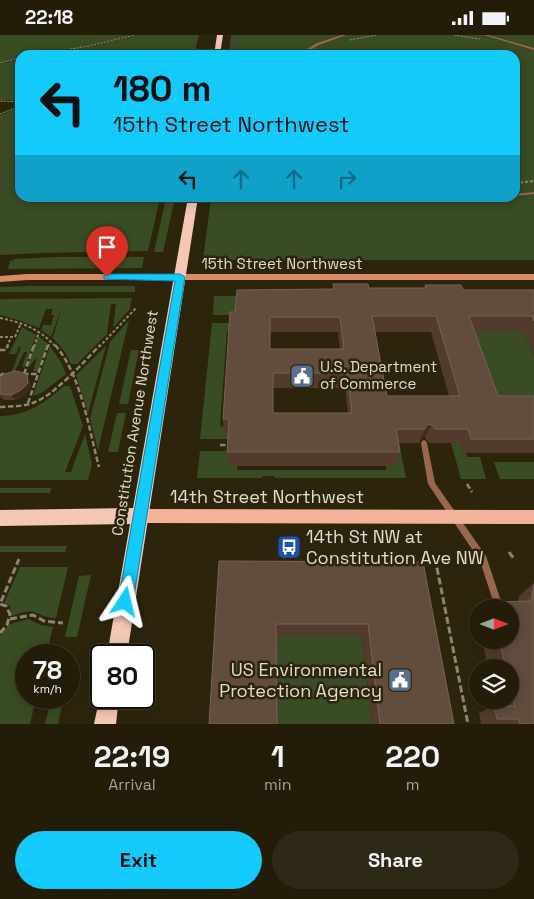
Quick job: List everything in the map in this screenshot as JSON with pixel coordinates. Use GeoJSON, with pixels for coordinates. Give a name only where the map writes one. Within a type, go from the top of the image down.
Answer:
{"type":"FeatureCollection","features":[{"type":"Feature","properties":{"kind":"highway"},"geometry":{"type":"LineString","coordinates":[[218,50],[220,35]]}},
{"type":"Feature","properties":{"kind":"highway","name":"Constitution Avenue Northwest"},"geometry":{"type":"LineString","coordinates":[[119,644],[192,202]]}},
{"type":"Feature","properties":{"kind":"highway","name":"14th Street Northwest"},"geometry":{"type":"LineString","coordinates":[[0,518],[140,516]]}},
{"type":"Feature","properties":{"kind":"highway"},"geometry":{"type":"LineString","coordinates":[[105,724],[108,709]]}},
{"type":"Feature","properties":{"kind":"main road","name":"15th Street Northwest"},"geometry":{"type":"LineString","coordinates":[[0,279],[27,277],[534,277]]}},
{"type":"Feature","properties":{"kind":"main road","name":"14th Street Northwest"},"geometry":{"type":"LineString","coordinates":[[140,516],[534,517]]}},
{"type":"Feature","properties":{"kind":"lane"},"geometry":{"type":"LineString","coordinates":[[307,50],[345,35]]}},
{"type":"Feature","properties":{"kind":"lane"},"geometry":{"type":"LineString","coordinates":[[485,35],[534,49]]}},
{"type":"Feature","properties":{"kind":"lane"},"geometry":{"type":"LineString","coordinates":[[520,194],[534,193]]}},
{"type":"Feature","properties":{"kind":"lane"},"geometry":{"type":"LineString","coordinates":[[424,443],[432,484],[484,559],[496,599]]}},
{"type":"Feature","properties":{"kind":"path"},"geometry":{"type":"LineString","coordinates":[[65,50],[135,35]]}},
{"type":"Feature","properties":{"kind":"path"},"geometry":{"type":"LineString","coordinates":[[368,35],[376,35]]}},
{"type":"Feature","properties":{"kind":"path"},"geometry":{"type":"LineString","coordinates":[[0,63],[15,59]]}},
{"type":"Feature","properties":{"kind":"path"},"geometry":{"type":"LineString","coordinates":[[0,101],[15,101]]}},
{"type":"Feature","properties":{"kind":"path"},"geometry":{"type":"LineString","coordinates":[[0,114],[15,108]]}},
{"type":"Feature","properties":{"kind":"path"},"geometry":{"type":"LineString","coordinates":[[520,182],[534,181]]}},
{"type":"Feature","properties":{"kind":"path"},"geometry":{"type":"LineString","coordinates":[[0,407],[28,405],[50,393],[109,338],[136,307]]}},
{"type":"Feature","properties":{"kind":"path"},"geometry":{"type":"LineString","coordinates":[[0,318],[21,323],[39,332],[50,341],[64,360],[82,406],[99,467]]}},
{"type":"Feature","properties":{"kind":"path"},"geometry":{"type":"LineString","coordinates":[[0,337],[15,337],[21,323]]}},
{"type":"Feature","properties":{"kind":"path"},"geometry":{"type":"LineString","coordinates":[[24,373],[39,332]]}},
{"type":"Feature","properties":{"kind":"path"},"geometry":{"type":"LineString","coordinates":[[0,351],[6,350],[11,337]]}},
{"type":"Feature","properties":{"kind":"path"},"geometry":{"type":"LineString","coordinates":[[28,405],[50,341]]}},
{"type":"Feature","properties":{"kind":"path"},"geometry":{"type":"LineString","coordinates":[[16,373],[39,373]]}},
{"type":"Feature","properties":{"kind":"path"},"geometry":{"type":"LineString","coordinates":[[0,377],[2,374],[9,374]]}},
{"type":"Feature","properties":{"kind":"path"},"geometry":{"type":"LineString","coordinates":[[220,445],[230,445]]}},
{"type":"Feature","properties":{"kind":"path"},"geometry":{"type":"LineString","coordinates":[[467,484],[472,492]]}},
{"type":"Feature","properties":{"kind":"path"},"geometry":{"type":"LineString","coordinates":[[510,552],[514,559]]}},
{"type":"Feature","properties":{"kind":"path"},"geometry":{"type":"LineString","coordinates":[[435,558],[468,724]]}},
{"type":"Feature","properties":{"kind":"path"},"geometry":{"type":"LineString","coordinates":[[0,633],[10,619],[9,610],[0,604],[19,559]]}},
{"type":"Feature","properties":{"kind":"path"},"geometry":{"type":"LineString","coordinates":[[10,619],[33,615],[44,621],[63,623]]}},
{"type":"Feature","properties":{"kind":"green space"},"geometry":{"type":"Polygon","coordinates":[[[0,35],[133,35],[68,50],[15,50],[15,59],[0,63],[0,35]]]}},
{"type":"Feature","properties":{"kind":"green space"},"geometry":{"type":"Polygon","coordinates":[[[137,35],[199,35],[195,50],[68,50],[137,35]]]}},
{"type":"Feature","properties":{"kind":"green space"},"geometry":{"type":"Polygon","coordinates":[[[231,35],[534,35],[534,260],[203,260],[210,202],[520,202],[520,50],[230,50],[231,35]]]}},
{"type":"Feature","properties":{"kind":"green space"},"geometry":{"type":"Polygon","coordinates":[[[15,60],[15,101],[0,100],[0,64],[15,60]]]}},
{"type":"Feature","properties":{"kind":"green space"},"geometry":{"type":"Polygon","coordinates":[[[15,109],[15,202],[159,202],[148,251],[0,255],[0,115],[15,109]]]}},
{"type":"Feature","properties":{"kind":"green space"},"geometry":{"type":"Polygon","coordinates":[[[165,202],[174,202],[163,252],[154,252],[165,202]]]}},
{"type":"Feature","properties":{"kind":"green space"},"geometry":{"type":"Polygon","coordinates":[[[144,257],[142,268],[8,269],[10,261],[15,259],[144,257]]]}},
{"type":"Feature","properties":{"kind":"green space"},"geometry":{"type":"Polygon","coordinates":[[[135,286],[135,292],[0,292],[0,287],[135,286]]]}},
{"type":"Feature","properties":{"kind":"green space"},"geometry":{"type":"Polygon","coordinates":[[[214,296],[285,296],[237,315],[213,315],[214,296]]]}},
{"type":"Feature","properties":{"kind":"green space"},"geometry":{"type":"Polygon","coordinates":[[[132,298],[130,309],[113,328],[116,304],[111,304],[107,334],[77,364],[71,364],[65,352],[53,338],[61,309],[51,337],[41,330],[43,325],[51,325],[54,315],[51,315],[53,309],[46,309],[39,328],[0,315],[0,299],[132,298]]]}},
{"type":"Feature","properties":{"kind":"green space"},"geometry":{"type":"Polygon","coordinates":[[[129,320],[98,450],[90,419],[110,342],[129,320]]]}},
{"type":"Feature","properties":{"kind":"green space"},"geometry":{"type":"Polygon","coordinates":[[[212,323],[236,323],[231,331],[227,331],[220,426],[225,427],[231,434],[230,439],[200,439],[212,323]]]}},
{"type":"Feature","properties":{"kind":"green space"},"geometry":{"type":"Polygon","coordinates":[[[22,327],[36,335],[25,367],[22,367],[27,352],[24,352],[15,371],[12,371],[21,347],[19,347],[16,354],[9,354],[22,327]]]}},
{"type":"Feature","properties":{"kind":"green space"},"geometry":{"type":"Polygon","coordinates":[[[463,332],[524,332],[534,355],[534,411],[490,411],[463,332]]]}},
{"type":"Feature","properties":{"kind":"green space"},"geometry":{"type":"Polygon","coordinates":[[[38,336],[48,344],[39,371],[33,371],[37,357],[27,367],[38,336]]]}},
{"type":"Feature","properties":{"kind":"green space"},"geometry":{"type":"Polygon","coordinates":[[[50,346],[61,362],[66,374],[43,392],[33,396],[50,346]]]}},
{"type":"Feature","properties":{"kind":"green space"},"geometry":{"type":"Polygon","coordinates":[[[106,346],[88,413],[76,375],[106,346]]]}},
{"type":"Feature","properties":{"kind":"green space"},"geometry":{"type":"Polygon","coordinates":[[[131,350],[139,350],[128,404],[119,404],[131,350]]]}},
{"type":"Feature","properties":{"kind":"green space"},"geometry":{"type":"Polygon","coordinates":[[[64,386],[70,386],[83,426],[65,472],[71,472],[85,434],[92,464],[88,480],[0,480],[0,416],[27,411],[49,398],[64,386]]]}},
{"type":"Feature","properties":{"kind":"green space"},"geometry":{"type":"Polygon","coordinates":[[[117,413],[126,413],[118,452],[108,452],[117,413]]]}},
{"type":"Feature","properties":{"kind":"green space"},"geometry":{"type":"Polygon","coordinates":[[[391,443],[399,443],[406,478],[275,478],[274,476],[263,476],[262,478],[197,478],[200,451],[230,451],[229,466],[237,466],[237,470],[386,470],[386,466],[395,466],[391,443]]]}},
{"type":"Feature","properties":{"kind":"green space"},"geometry":{"type":"Polygon","coordinates":[[[451,443],[461,443],[463,453],[466,453],[467,457],[480,457],[486,479],[461,479],[451,443]]]}},
{"type":"Feature","properties":{"kind":"green space"},"geometry":{"type":"Polygon","coordinates":[[[494,462],[534,462],[534,479],[500,479],[494,462]]]}},
{"type":"Feature","properties":{"kind":"green space"},"geometry":{"type":"Polygon","coordinates":[[[0,488],[51,488],[50,493],[0,493],[0,488]]]}},
{"type":"Feature","properties":{"kind":"green space"},"geometry":{"type":"Polygon","coordinates":[[[0,546],[67,546],[65,552],[0,552],[0,546]]]}},
{"type":"Feature","properties":{"kind":"green space"},"geometry":{"type":"Polygon","coordinates":[[[20,567],[68,567],[56,618],[32,612],[12,616],[10,606],[4,603],[20,567]]]}},
{"type":"Feature","properties":{"kind":"green space"},"geometry":{"type":"Polygon","coordinates":[[[91,575],[77,637],[65,637],[79,576],[91,575]]]}},
{"type":"Feature","properties":{"kind":"green space"},"geometry":{"type":"Polygon","coordinates":[[[28,619],[41,625],[53,627],[49,644],[15,644],[15,709],[33,709],[30,724],[0,724],[0,635],[10,624],[28,619]]]}},
{"type":"Feature","properties":{"kind":"green space"},"geometry":{"type":"Polygon","coordinates":[[[275,636],[362,636],[372,724],[276,724],[275,636]]]}},
{"type":"Feature","properties":{"kind":"green space"},"geometry":{"type":"Polygon","coordinates":[[[49,709],[61,709],[58,724],[45,724],[49,709]]]}},
{"type":"Feature","properties":{"kind":"building","name":"U.S. Department of Commerce"},"geometry":{"type":"Polygon","coordinates":[[[333,284],[368,284],[369,288],[426,288],[425,285],[461,285],[463,290],[534,290],[534,321],[532,316],[469,316],[498,396],[534,396],[534,439],[471,439],[468,429],[435,429],[431,424],[427,425],[425,429],[396,429],[400,452],[227,452],[229,419],[223,419],[230,312],[235,312],[237,290],[334,289],[333,284]],[[372,316],[387,396],[460,396],[436,316],[372,316]],[[270,317],[270,349],[344,349],[340,317],[270,317]],[[273,373],[273,413],[352,413],[347,373],[273,373]]]}},
{"type":"Feature","properties":{"kind":"building"},"geometry":{"type":"Polygon","coordinates":[[[15,371],[27,375],[28,383],[21,390],[11,395],[1,394],[0,377],[15,371]]]}},
{"type":"Feature","properties":{"kind":"building","name":"US Environmental Protection Agency"},"geometry":{"type":"Polygon","coordinates":[[[219,561],[423,562],[454,724],[380,724],[368,624],[276,624],[277,724],[209,724],[219,561]]]}},
{"type":"Feature","properties":{"kind":"building"},"geometry":{"type":"Polygon","coordinates":[[[534,584],[534,724],[520,724],[518,719],[497,719],[495,709],[519,709],[519,659],[504,659],[501,649],[519,649],[519,601],[531,601],[534,584]]]}},
{"type":"Feature","properties":{"kind":"place","name":"U.S. Department of Commerce"},"geometry":{"type":"Point","coordinates":[302,376]}},
{"type":"Feature","properties":{"kind":"place","name":"14th St NW at Constitution Ave NW"},"geometry":{"type":"Point","coordinates":[289,547]}},
{"type":"Feature","properties":{"kind":"place","name":"US Environmental Protection Agency"},"geometry":{"type":"Point","coordinates":[400,680]}},
{"type":"Feature","properties":{"kind":"route"},"geometry":{"type":"LineString","coordinates":[[107,277],[180,277],[125,602]]}}]}
